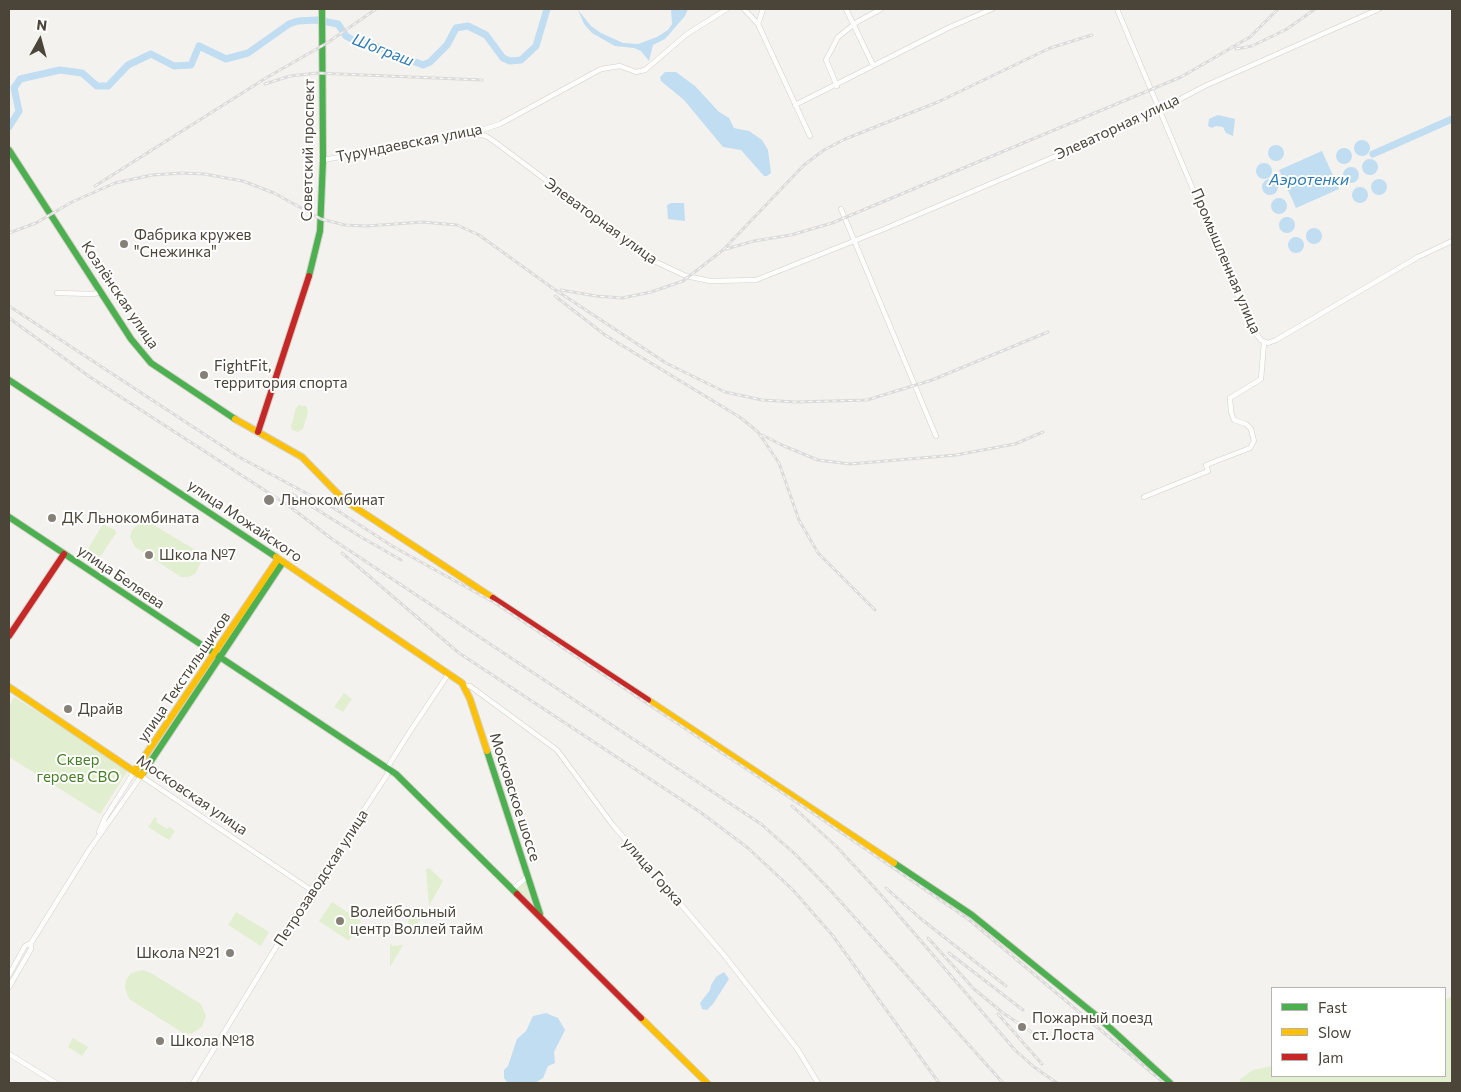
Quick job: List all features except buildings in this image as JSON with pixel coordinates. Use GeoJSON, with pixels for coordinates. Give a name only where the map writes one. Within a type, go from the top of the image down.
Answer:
{"type":"FeatureCollection","features":[{"type":"Feature","properties":{"kind":"street","name":"Турундаевская улица"},"geometry":{"type":"LineString","coordinates":[[323,160],[472,133],[500,124],[601,69],[620,66],[636,72],[645,70],[687,34],[728,9]]}},
{"type":"Feature","properties":{"kind":"street"},"geometry":{"type":"LineString","coordinates":[[744,9],[758,24],[810,136]]}},
{"type":"Feature","properties":{"kind":"street"},"geometry":{"type":"LineString","coordinates":[[758,24],[764,9]]}},
{"type":"Feature","properties":{"kind":"street"},"geometry":{"type":"LineString","coordinates":[[846,9],[873,65]]}},
{"type":"Feature","properties":{"kind":"street"},"geometry":{"type":"LineString","coordinates":[[837,86],[826,60],[838,36],[854,24],[881,9]]}},
{"type":"Feature","properties":{"kind":"street"},"geometry":{"type":"LineString","coordinates":[[795,105],[837,86],[873,65],[950,27],[992,9]]}},
{"type":"Feature","properties":{"kind":"street","name":"Промышленная улица"},"geometry":{"type":"LineString","coordinates":[[1117,9],[1258,338],[1264,342],[1276,340],[1418,257],[1452,241]]}},
{"type":"Feature","properties":{"kind":"street","name":"Элеваторная улица"},"geometry":{"type":"LineString","coordinates":[[472,133],[486,136],[654,261],[692,278],[726,282],[756,280],[1076,148],[1160,110],[1205,86],[1379,9]]}},
{"type":"Feature","properties":{"kind":"street","name":"Советский проспект"},"geometry":{"type":"LineString","coordinates":[[259,429],[314,263],[321,219],[323,160],[322,10]]}},
{"type":"Feature","properties":{"kind":"street","name":"Козлёнская улица"},"geometry":{"type":"LineString","coordinates":[[9,150],[131,339],[151,363],[241,423],[259,429],[302,457],[344,500],[817,809],[937,891],[1093,1013],[1170,1083]]}},
{"type":"Feature","properties":{"kind":"street"},"geometry":{"type":"LineString","coordinates":[[841,209],[936,436]]}},
{"type":"Feature","properties":{"kind":"street"},"geometry":{"type":"LineString","coordinates":[[57,293],[94,294],[101,292]]}},
{"type":"Feature","properties":{"kind":"street"},"geometry":{"type":"LineString","coordinates":[[1144,497],[1208,471],[1206,465],[1250,448],[1254,441],[1251,429],[1246,424],[1234,420],[1231,412],[1230,398],[1261,379],[1264,342]]}},
{"type":"Feature","properties":{"kind":"street","name":"улица Можайского"},"geometry":{"type":"LineString","coordinates":[[9,380],[281,560],[449,673],[464,686]]}},
{"type":"Feature","properties":{"kind":"street","name":"улица Беляева"},"geometry":{"type":"LineString","coordinates":[[10,519],[389,769]]}},
{"type":"Feature","properties":{"kind":"street"},"geometry":{"type":"LineString","coordinates":[[9,636],[64,554]]}},
{"type":"Feature","properties":{"kind":"street","name":"улица Текстильщиков"},"geometry":{"type":"LineString","coordinates":[[98,836],[105,818],[137,774],[281,560]]}},
{"type":"Feature","properties":{"kind":"street","name":"Петрозаводская улица"},"geometry":{"type":"LineString","coordinates":[[193,1083],[311,890],[388,775],[389,769],[409,733],[449,673]]}},
{"type":"Feature","properties":{"kind":"street","name":"Московское шоссе"},"geometry":{"type":"LineString","coordinates":[[464,686],[540,916]]}},
{"type":"Feature","properties":{"kind":"street","name":"улица Горка"},"geometry":{"type":"LineString","coordinates":[[464,686],[470,686],[557,750],[612,824],[724,955],[798,1050],[818,1083]]}},
{"type":"Feature","properties":{"kind":"street","name":"Московская улица"},"geometry":{"type":"LineString","coordinates":[[9,687],[311,890]]}},
{"type":"Feature","properties":{"kind":"street","name":"Московское шоссе"},"geometry":{"type":"LineString","coordinates":[[389,769],[513,888],[707,1083]]}},
{"type":"Feature","properties":{"kind":"street","name":"улица Текстильщиков"},"geometry":{"type":"LineString","coordinates":[[9,975],[25,946],[31,943],[98,836],[111,821],[137,774]]}},
{"type":"Feature","properties":{"kind":"street"},"geometry":{"type":"LineString","coordinates":[[105,818],[111,821]]}},
{"type":"Feature","properties":{"kind":"street"},"geometry":{"type":"LineString","coordinates":[[513,888],[528,876]]}},
{"type":"Feature","properties":{"kind":"street","name":"улица Текстильщиков"},"geometry":{"type":"LineString","coordinates":[[9,987],[31,949],[31,943]]}},
{"type":"Feature","properties":{"kind":"street"},"geometry":{"type":"LineString","coordinates":[[9,1054],[56,1083]]}},
{"type":"Feature","properties":{"kind":"green space"},"geometry":{"type":"Polygon","coordinates":[[[299,405],[306,406],[308,412],[303,429],[298,432],[292,430],[291,426],[296,408],[299,405]]]}},
{"type":"Feature","properties":{"kind":"green space"},"geometry":{"type":"Polygon","coordinates":[[[147,521],[197,551],[201,562],[195,574],[181,577],[135,547],[130,537],[132,530],[140,522],[147,521]]]}},
{"type":"Feature","properties":{"kind":"green space"},"geometry":{"type":"Polygon","coordinates":[[[103,524],[115,530],[116,533],[100,557],[88,549],[103,524]]]}},
{"type":"Feature","properties":{"kind":"green space"},"geometry":{"type":"Polygon","coordinates":[[[344,693],[352,699],[343,712],[334,707],[344,693]]]}},
{"type":"Feature","properties":{"kind":"green space","name":"Сквер героев СВО"},"geometry":{"type":"Polygon","coordinates":[[[14,697],[129,769],[100,814],[9,757],[9,707],[14,697]]]}},
{"type":"Feature","properties":{"kind":"green space"},"geometry":{"type":"Polygon","coordinates":[[[155,817],[157,819],[156,822],[167,829],[169,827],[175,831],[169,840],[148,827],[155,817]]]}},
{"type":"Feature","properties":{"kind":"green space"},"geometry":{"type":"Polygon","coordinates":[[[429,868],[443,881],[429,906],[426,869],[429,868]]]}},
{"type":"Feature","properties":{"kind":"green space"},"geometry":{"type":"Polygon","coordinates":[[[525,881],[531,901],[530,902],[516,888],[525,881]]]}},
{"type":"Feature","properties":{"kind":"green space","name":"Волейбольный центр Воллей тайм"},"geometry":{"type":"Polygon","coordinates":[[[332,902],[361,921],[349,941],[319,921],[332,902]]]}},
{"type":"Feature","properties":{"kind":"green space"},"geometry":{"type":"Polygon","coordinates":[[[236,912],[269,932],[261,946],[228,925],[236,912]]]}},
{"type":"Feature","properties":{"kind":"green space"},"geometry":{"type":"Polygon","coordinates":[[[410,915],[423,915],[409,937],[408,917],[410,915]]]}},
{"type":"Feature","properties":{"kind":"green space"},"geometry":{"type":"Polygon","coordinates":[[[390,943],[392,946],[403,945],[390,967],[390,943]]]}},
{"type":"Feature","properties":{"kind":"green space"},"geometry":{"type":"Polygon","coordinates":[[[143,970],[201,1004],[206,1016],[202,1027],[191,1034],[183,1033],[129,999],[125,988],[126,980],[131,973],[143,970]]]}},
{"type":"Feature","properties":{"kind":"green space"},"geometry":{"type":"Polygon","coordinates":[[[1452,996],[1452,1083],[1242,1083],[1239,1080],[1253,1070],[1271,1066],[1271,1077],[1446,1077],[1446,999],[1452,996]]]}},
{"type":"Feature","properties":{"kind":"green space"},"geometry":{"type":"Polygon","coordinates":[[[73,1038],[88,1047],[82,1056],[68,1047],[73,1038]]]}},
{"type":"Feature","properties":{"kind":"water"},"geometry":{"type":"Polygon","coordinates":[[[671,9],[688,9],[685,16],[665,39],[653,45],[649,61],[641,51],[634,48],[615,46],[592,33],[584,24],[578,10],[591,26],[601,33],[623,43],[638,44],[657,37],[668,30],[672,24],[671,9]]]}},
{"type":"Feature","properties":{"kind":"water"},"geometry":{"type":"Polygon","coordinates":[[[665,72],[676,72],[695,86],[719,112],[729,118],[734,128],[749,131],[762,140],[768,150],[771,173],[764,176],[741,150],[723,147],[684,100],[661,81],[660,77],[665,72]]]}},
{"type":"Feature","properties":{"kind":"water"},"geometry":{"type":"Polygon","coordinates":[[[1218,115],[1235,119],[1233,136],[1226,133],[1223,127],[1216,126],[1212,128],[1208,126],[1209,119],[1218,115]]]}},
{"type":"Feature","properties":{"kind":"water"},"geometry":{"type":"Polygon","coordinates":[[[1362,140],[1368,142],[1370,148],[1368,154],[1362,156],[1356,154],[1354,148],[1356,142],[1362,140]]]}},
{"type":"Feature","properties":{"kind":"water"},"geometry":{"type":"Polygon","coordinates":[[[1276,145],[1282,147],[1284,153],[1282,159],[1276,161],[1270,159],[1268,153],[1270,147],[1276,145]]]}},
{"type":"Feature","properties":{"kind":"water"},"geometry":{"type":"Polygon","coordinates":[[[1344,148],[1350,150],[1352,156],[1350,162],[1344,164],[1338,162],[1336,156],[1338,150],[1344,148]]]}},
{"type":"Feature","properties":{"kind":"water","name":"Аэротенки"},"geometry":{"type":"Polygon","coordinates":[[[1322,151],[1339,189],[1296,208],[1279,170],[1322,151]]]}},
{"type":"Feature","properties":{"kind":"water"},"geometry":{"type":"Polygon","coordinates":[[[1370,159],[1376,161],[1378,167],[1376,173],[1370,175],[1364,173],[1362,167],[1364,161],[1370,159]]]}},
{"type":"Feature","properties":{"kind":"water"},"geometry":{"type":"Polygon","coordinates":[[[1264,163],[1270,165],[1272,171],[1270,177],[1264,179],[1258,177],[1256,171],[1258,165],[1264,163]]]}},
{"type":"Feature","properties":{"kind":"water"},"geometry":{"type":"Polygon","coordinates":[[[1351,167],[1357,169],[1359,175],[1357,181],[1351,183],[1345,181],[1343,175],[1345,169],[1351,167]]]}},
{"type":"Feature","properties":{"kind":"water"},"geometry":{"type":"Polygon","coordinates":[[[1270,179],[1276,181],[1278,187],[1276,193],[1270,195],[1264,193],[1262,187],[1264,181],[1270,179]]]}},
{"type":"Feature","properties":{"kind":"water"},"geometry":{"type":"Polygon","coordinates":[[[1379,179],[1385,181],[1387,187],[1385,193],[1379,195],[1373,193],[1371,187],[1373,181],[1379,179]]]}},
{"type":"Feature","properties":{"kind":"water"},"geometry":{"type":"Polygon","coordinates":[[[1360,187],[1366,189],[1368,195],[1366,201],[1360,203],[1354,201],[1352,195],[1354,189],[1360,187]]]}},
{"type":"Feature","properties":{"kind":"water"},"geometry":{"type":"Polygon","coordinates":[[[1279,198],[1285,200],[1287,206],[1285,212],[1279,214],[1273,212],[1271,206],[1273,200],[1279,198]]]}},
{"type":"Feature","properties":{"kind":"water"},"geometry":{"type":"Polygon","coordinates":[[[671,203],[684,203],[685,221],[668,219],[667,205],[671,203]]]}},
{"type":"Feature","properties":{"kind":"water"},"geometry":{"type":"Polygon","coordinates":[[[1287,217],[1293,219],[1295,225],[1293,231],[1287,233],[1281,231],[1279,225],[1281,219],[1287,217]]]}},
{"type":"Feature","properties":{"kind":"water"},"geometry":{"type":"Polygon","coordinates":[[[1314,228],[1320,230],[1322,236],[1320,242],[1314,244],[1308,242],[1306,236],[1308,230],[1314,228]]]}},
{"type":"Feature","properties":{"kind":"water"},"geometry":{"type":"Polygon","coordinates":[[[1296,237],[1302,239],[1304,245],[1302,251],[1296,253],[1290,251],[1288,245],[1290,239],[1296,237]]]}},
{"type":"Feature","properties":{"kind":"water"},"geometry":{"type":"Polygon","coordinates":[[[724,972],[729,979],[713,1004],[707,1010],[702,1009],[700,1003],[710,990],[716,977],[724,972]]]}},
{"type":"Feature","properties":{"kind":"water"},"geometry":{"type":"Polygon","coordinates":[[[546,1013],[558,1018],[565,1030],[554,1052],[555,1063],[548,1066],[543,1078],[535,1083],[508,1083],[504,1078],[504,1070],[508,1066],[517,1039],[526,1031],[533,1016],[546,1013]]]}},
{"type":"Feature","properties":{"kind":"waterway","name":"Шограш"},"geometry":{"type":"LineString","coordinates":[[9,127],[19,111],[14,88],[20,79],[60,70],[82,73],[97,86],[108,86],[128,65],[151,54],[174,66],[191,65],[199,46],[226,59],[248,53],[289,24],[298,21],[317,20],[338,24],[346,36],[360,44],[368,43],[423,65],[430,62],[447,45],[456,28],[468,26],[486,35],[503,58],[510,61],[521,60],[536,46],[547,9]]}},
{"type":"Feature","properties":{"kind":"waterway"},"geometry":{"type":"LineString","coordinates":[[1373,154],[1452,119]]}},
{"type":"Feature","properties":{"kind":"railway"},"geometry":{"type":"LineString","coordinates":[[95,186],[266,78],[327,43],[376,9]]}},
{"type":"Feature","properties":{"kind":"railway"},"geometry":{"type":"LineString","coordinates":[[726,249],[754,241],[791,235],[832,223],[1181,77],[1250,37],[1278,9]]}},
{"type":"Feature","properties":{"kind":"railway"},"geometry":{"type":"LineString","coordinates":[[1236,49],[1252,46],[1287,29],[1315,9]]}},
{"type":"Feature","properties":{"kind":"railway"},"geometry":{"type":"LineString","coordinates":[[561,290],[622,298],[651,292],[683,281],[723,250],[804,165],[824,150],[845,139],[938,102],[1050,48],[1092,35]]}},
{"type":"Feature","properties":{"kind":"railway"},"geometry":{"type":"LineString","coordinates":[[265,84],[290,76],[317,73],[482,80]]}},
{"type":"Feature","properties":{"kind":"railway"},"geometry":{"type":"LineString","coordinates":[[9,233],[36,223],[72,202],[115,183],[152,175],[182,173],[204,174],[243,181],[274,193],[321,219],[345,225],[367,226],[422,222],[457,225],[479,235],[551,287],[666,363],[725,392],[762,400],[796,402],[867,400],[932,380],[1048,332]]}},
{"type":"Feature","properties":{"kind":"railway"},"geometry":{"type":"LineString","coordinates":[[555,296],[605,335],[741,418],[758,432],[779,463],[799,520],[818,553],[875,610]]}},
{"type":"Feature","properties":{"kind":"railway"},"geometry":{"type":"LineString","coordinates":[[9,306],[239,457],[332,507],[392,546],[495,603],[804,807],[968,919],[1164,1083]]}},
{"type":"Feature","properties":{"kind":"railway"},"geometry":{"type":"LineString","coordinates":[[9,318],[90,377],[289,506],[332,539],[761,824],[795,854],[831,891],[1003,1083]]}},
{"type":"Feature","properties":{"kind":"railway"},"geometry":{"type":"LineString","coordinates":[[762,435],[818,460],[850,464],[956,455],[1015,444],[1043,432]]}},
{"type":"Feature","properties":{"kind":"railway"},"geometry":{"type":"LineString","coordinates":[[292,494],[401,560]]}},
{"type":"Feature","properties":{"kind":"railway"},"geometry":{"type":"LineString","coordinates":[[342,553],[459,653],[700,812],[748,848],[793,890],[833,936],[939,1083]]}},
{"type":"Feature","properties":{"kind":"railway"},"geometry":{"type":"LineString","coordinates":[[792,806],[836,846],[883,897],[1015,1050],[1034,1067],[1057,1083]]}},
{"type":"Feature","properties":{"kind":"railway"},"geometry":{"type":"LineString","coordinates":[[886,888],[920,918],[1006,986]]}},
{"type":"Feature","properties":{"kind":"railway"},"geometry":{"type":"LineString","coordinates":[[928,938],[974,989],[1003,1013],[1036,1035]]}},
{"type":"Feature","properties":{"kind":"railway"},"geometry":{"type":"LineString","coordinates":[[949,953],[1023,1010]]}},
{"type":"Feature","properties":{"kind":"railway"},"geometry":{"type":"LineString","coordinates":[[998,1014],[1042,1064]]}},
{"type":"Feature","properties":{"kind":"traffic: fast"},"geometry":{"type":"LineString","coordinates":[[309,276],[320,231],[323,160],[322,9]]}},
{"type":"Feature","properties":{"kind":"traffic: fast"},"geometry":{"type":"LineString","coordinates":[[9,150],[131,339],[151,363],[235,419]]}},
{"type":"Feature","properties":{"kind":"traffic: fast"},"geometry":{"type":"LineString","coordinates":[[9,380],[276,557]]}},
{"type":"Feature","properties":{"kind":"traffic: fast"},"geometry":{"type":"LineString","coordinates":[[9,517],[396,774],[517,894]]}},
{"type":"Feature","properties":{"kind":"traffic: fast"},"geometry":{"type":"LineString","coordinates":[[143,773],[283,562]]}},
{"type":"Feature","properties":{"kind":"traffic: fast"},"geometry":{"type":"LineString","coordinates":[[487,751],[540,914]]}},
{"type":"Feature","properties":{"kind":"traffic: fast"},"geometry":{"type":"LineString","coordinates":[[894,863],[972,915],[1098,1017],[1170,1083]]}},
{"type":"Feature","properties":{"kind":"traffic: slow"},"geometry":{"type":"LineString","coordinates":[[235,419],[302,457],[344,500],[493,598]]}},
{"type":"Feature","properties":{"kind":"traffic: slow"},"geometry":{"type":"LineString","coordinates":[[276,557],[462,683],[470,699],[487,751]]}},
{"type":"Feature","properties":{"kind":"traffic: slow"},"geometry":{"type":"LineString","coordinates":[[134,772],[278,559]]}},
{"type":"Feature","properties":{"kind":"traffic: slow"},"geometry":{"type":"LineString","coordinates":[[9,687],[141,776],[143,773]]}},
{"type":"Feature","properties":{"kind":"traffic: slow"},"geometry":{"type":"LineString","coordinates":[[648,700],[894,863]]}},
{"type":"Feature","properties":{"kind":"traffic: slow"},"geometry":{"type":"LineString","coordinates":[[641,1018],[707,1083]]}},
{"type":"Feature","properties":{"kind":"traffic: jam"},"geometry":{"type":"LineString","coordinates":[[258,432],[309,276]]}},
{"type":"Feature","properties":{"kind":"traffic: jam"},"geometry":{"type":"LineString","coordinates":[[9,636],[64,554]]}},
{"type":"Feature","properties":{"kind":"traffic: jam"},"geometry":{"type":"LineString","coordinates":[[493,598],[648,700]]}},
{"type":"Feature","properties":{"kind":"traffic: jam"},"geometry":{"type":"LineString","coordinates":[[517,894],[641,1018]]}},
{"type":"Feature","properties":{"kind":"place","name":"Фабрика кружев \"Снежинка\""},"geometry":{"type":"Point","coordinates":[124,244]}},
{"type":"Feature","properties":{"kind":"place","name":"FightFit, территория спорта"},"geometry":{"type":"Point","coordinates":[204,375]}},
{"type":"Feature","properties":{"kind":"place","name":"Льнокомбинат"},"geometry":{"type":"Point","coordinates":[269,500]}},
{"type":"Feature","properties":{"kind":"place","name":"ДК Льнокомбината"},"geometry":{"type":"Point","coordinates":[52,518]}},
{"type":"Feature","properties":{"kind":"place","name":"Школа №7"},"geometry":{"type":"Point","coordinates":[149,555]}},
{"type":"Feature","properties":{"kind":"place","name":"Драйв"},"geometry":{"type":"Point","coordinates":[68,709]}},
{"type":"Feature","properties":{"kind":"place","name":"Волейбольный центр Воллей тайм"},"geometry":{"type":"Point","coordinates":[340,921]}},
{"type":"Feature","properties":{"kind":"place","name":"Школа №21"},"geometry":{"type":"Point","coordinates":[230,953]}},
{"type":"Feature","properties":{"kind":"place","name":"Пожарный поезд ст. Лоста"},"geometry":{"type":"Point","coordinates":[1022,1027]}},
{"type":"Feature","properties":{"kind":"place","name":"Школа №18"},"geometry":{"type":"Point","coordinates":[160,1041]}}]}
